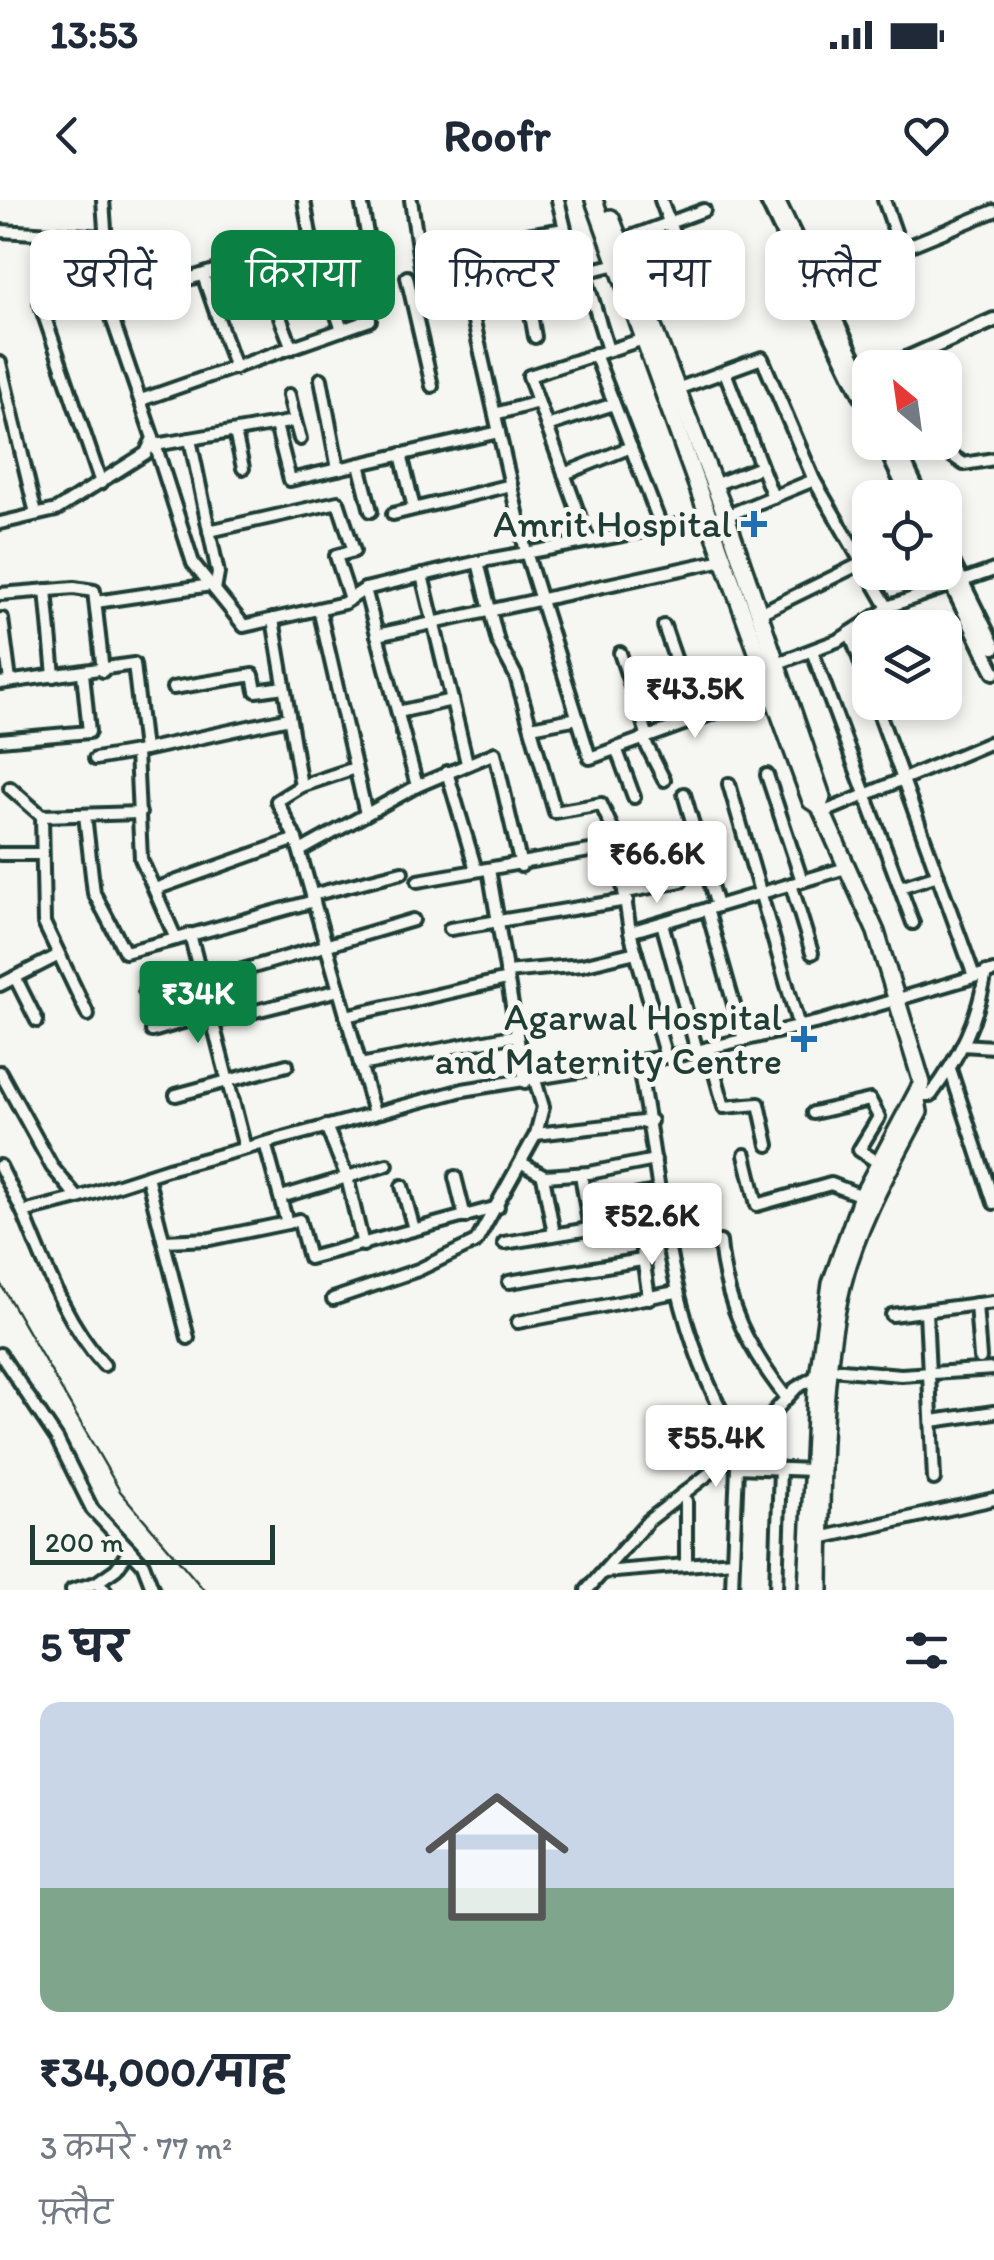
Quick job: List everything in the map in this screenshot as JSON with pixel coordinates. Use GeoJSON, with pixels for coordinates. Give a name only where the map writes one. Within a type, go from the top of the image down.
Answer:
{"type":"FeatureCollection","features":[{"type":"Feature","properties":{"kind":"main road"},"geometry":{"type":"LineString","coordinates":[[594,200],[613,253]]}},
{"type":"Feature","properties":{"kind":"main road"},"geometry":{"type":"LineString","coordinates":[[604,200],[616,230]]}},
{"type":"Feature","properties":{"kind":"main road"},"geometry":{"type":"LineString","coordinates":[[637,320],[760,613],[778,663],[778,690]]}},
{"type":"Feature","properties":{"kind":"main road"},"geometry":{"type":"LineString","coordinates":[[651,320],[714,485],[723,560],[822,798],[820,809],[899,997],[921,1069],[918,1102],[842,1284],[811,1470],[807,1590]]}},
{"type":"Feature","properties":{"kind":"main road"},"geometry":{"type":"LineString","coordinates":[[820,1590],[825,1372],[832,1283],[862,1196],[918,1102]]}},
{"type":"Feature","properties":{"kind":"street"},"geometry":{"type":"LineString","coordinates":[[103,200],[105,230]]}},
{"type":"Feature","properties":{"kind":"street"},"geometry":{"type":"LineString","coordinates":[[304,200],[309,230]]}},
{"type":"Feature","properties":{"kind":"street"},"geometry":{"type":"LineString","coordinates":[[360,200],[366,230]]}},
{"type":"Feature","properties":{"kind":"street"},"geometry":{"type":"LineString","coordinates":[[411,200],[415,230]]}},
{"type":"Feature","properties":{"kind":"street"},"geometry":{"type":"LineString","coordinates":[[558,200],[566,229],[560,230]]}},
{"type":"Feature","properties":{"kind":"street"},"geometry":{"type":"LineString","coordinates":[[661,200],[671,230]]}},
{"type":"Feature","properties":{"kind":"street"},"geometry":{"type":"LineString","coordinates":[[766,200],[852,358]]}},
{"type":"Feature","properties":{"kind":"street"},"geometry":{"type":"LineString","coordinates":[[777,200],[791,230]]}},
{"type":"Feature","properties":{"kind":"street"},"geometry":{"type":"LineString","coordinates":[[884,200],[895,230]]}},
{"type":"Feature","properties":{"kind":"street"},"geometry":{"type":"LineString","coordinates":[[649,230],[704,210]]}},
{"type":"Feature","properties":{"kind":"street"},"geometry":{"type":"LineString","coordinates":[[915,243],[994,210]]}},
{"type":"Feature","properties":{"kind":"street"},"geometry":{"type":"LineString","coordinates":[[0,231],[30,233]]}},
{"type":"Feature","properties":{"kind":"street"},"geometry":{"type":"LineString","coordinates":[[191,278],[211,272]]}},
{"type":"Feature","properties":{"kind":"street"},"geometry":{"type":"LineString","coordinates":[[202,275],[235,368]]}},
{"type":"Feature","properties":{"kind":"street"},"geometry":{"type":"LineString","coordinates":[[408,277],[415,308]]}},
{"type":"Feature","properties":{"kind":"street"},"geometry":{"type":"LineString","coordinates":[[593,301],[608,350]]}},
{"type":"Feature","properties":{"kind":"street"},"geometry":{"type":"LineString","coordinates":[[46,320],[102,483]]}},
{"type":"Feature","properties":{"kind":"street"},"geometry":{"type":"LineString","coordinates":[[115,320],[193,563],[244,626],[319,609],[350,599],[365,589],[478,562],[717,518],[814,480]]}},
{"type":"Feature","properties":{"kind":"street"},"geometry":{"type":"LineString","coordinates":[[281,320],[292,348]]}},
{"type":"Feature","properties":{"kind":"street"},"geometry":{"type":"LineString","coordinates":[[339,320],[342,330]]}},
{"type":"Feature","properties":{"kind":"street"},"geometry":{"type":"LineString","coordinates":[[141,400],[370,320]]}},
{"type":"Feature","properties":{"kind":"street"},"geometry":{"type":"LineString","coordinates":[[418,320],[432,386]]}},
{"type":"Feature","properties":{"kind":"street"},"geometry":{"type":"LineString","coordinates":[[474,320],[526,552],[590,758],[778,690]]}},
{"type":"Feature","properties":{"kind":"street"},"geometry":{"type":"LineString","coordinates":[[533,320],[536,337]]}},
{"type":"Feature","properties":{"kind":"street"},"geometry":{"type":"LineString","coordinates":[[835,320],[852,355]]}},
{"type":"Feature","properties":{"kind":"street"},"geometry":{"type":"LineString","coordinates":[[926,350],[994,320]]}},
{"type":"Feature","properties":{"kind":"street"},"geometry":{"type":"LineString","coordinates":[[588,540],[529,376],[644,339]]}},
{"type":"Feature","properties":{"kind":"street"},"geometry":{"type":"LineString","coordinates":[[595,354],[661,526]]}},
{"type":"Feature","properties":{"kind":"street"},"geometry":{"type":"LineString","coordinates":[[677,388],[762,358],[814,480],[852,546]]}},
{"type":"Feature","properties":{"kind":"street"},"geometry":{"type":"LineString","coordinates":[[0,363],[36,514]]}},
{"type":"Feature","properties":{"kind":"street"},"geometry":{"type":"LineString","coordinates":[[725,372],[772,497]]}},
{"type":"Feature","properties":{"kind":"street"},"geometry":{"type":"LineString","coordinates":[[320,379],[338,469]]}},
{"type":"Feature","properties":{"kind":"street"},"geometry":{"type":"LineString","coordinates":[[289,395],[300,439]]}},
{"type":"Feature","properties":{"kind":"street"},"geometry":{"type":"LineString","coordinates":[[495,414],[538,402]]}},
{"type":"Feature","properties":{"kind":"street"},"geometry":{"type":"LineString","coordinates":[[547,426],[614,404]]}},
{"type":"Feature","properties":{"kind":"street"},"geometry":{"type":"LineString","coordinates":[[154,441],[190,439],[295,421]]}},
{"type":"Feature","properties":{"kind":"street"},"geometry":{"type":"LineString","coordinates":[[276,425],[290,480],[499,432]]}},
{"type":"Feature","properties":{"kind":"street"},"geometry":{"type":"LineString","coordinates":[[235,432],[243,468]]}},
{"type":"Feature","properties":{"kind":"street"},"geometry":{"type":"LineString","coordinates":[[190,439],[218,573],[213,588]]}},
{"type":"Feature","properties":{"kind":"street"},"geometry":{"type":"LineString","coordinates":[[0,523],[56,510],[146,453],[154,441]]}},
{"type":"Feature","properties":{"kind":"street"},"geometry":{"type":"LineString","coordinates":[[564,474],[631,447]]}},
{"type":"Feature","properties":{"kind":"street"},"geometry":{"type":"LineString","coordinates":[[401,454],[414,508]]}},
{"type":"Feature","properties":{"kind":"street"},"geometry":{"type":"LineString","coordinates":[[958,460],[964,464],[994,460]]}},
{"type":"Feature","properties":{"kind":"street"},"geometry":{"type":"LineString","coordinates":[[359,464],[371,511]]}},
{"type":"Feature","properties":{"kind":"street"},"geometry":{"type":"LineString","coordinates":[[714,485],[761,467]]}},
{"type":"Feature","properties":{"kind":"street"},"geometry":{"type":"LineString","coordinates":[[393,514],[511,485]]}},
{"type":"Feature","properties":{"kind":"street"},"geometry":{"type":"LineString","coordinates":[[209,531],[338,502],[354,550],[336,556],[350,599]]}},
{"type":"Feature","properties":{"kind":"street"},"geometry":{"type":"LineString","coordinates":[[377,634],[723,560]]}},
{"type":"Feature","properties":{"kind":"street"},"geometry":{"type":"LineString","coordinates":[[478,562],[489,610],[531,726],[556,812],[601,804],[618,846],[630,932],[666,1057]]}},
{"type":"Feature","properties":{"kind":"street"},"geometry":{"type":"LineString","coordinates":[[760,613],[852,568]]}},
{"type":"Feature","properties":{"kind":"street"},"geometry":{"type":"LineString","coordinates":[[962,576],[994,570]]}},
{"type":"Feature","properties":{"kind":"street"},"geometry":{"type":"LineString","coordinates":[[422,576],[467,763]]}},
{"type":"Feature","properties":{"kind":"street"},"geometry":{"type":"LineString","coordinates":[[96,602],[213,588]]}},
{"type":"Feature","properties":{"kind":"street"},"geometry":{"type":"LineString","coordinates":[[365,589],[417,786]]}},
{"type":"Feature","properties":{"kind":"street"},"geometry":{"type":"LineString","coordinates":[[46,590],[54,676]]}},
{"type":"Feature","properties":{"kind":"street"},"geometry":{"type":"LineString","coordinates":[[878,590],[888,608]]}},
{"type":"Feature","properties":{"kind":"street"},"geometry":{"type":"LineString","coordinates":[[778,663],[850,633],[888,608],[926,590]]}},
{"type":"Feature","properties":{"kind":"street"},"geometry":{"type":"LineString","coordinates":[[957,590],[994,672]]}},
{"type":"Feature","properties":{"kind":"street"},"geometry":{"type":"LineString","coordinates":[[959,590],[994,647]]}},
{"type":"Feature","properties":{"kind":"street"},"geometry":{"type":"LineString","coordinates":[[0,594],[94,591],[104,671]]}},
{"type":"Feature","properties":{"kind":"street"},"geometry":{"type":"LineString","coordinates":[[319,609],[366,814]]}},
{"type":"Feature","properties":{"kind":"street"},"geometry":{"type":"LineString","coordinates":[[2,620],[5,682],[134,664],[141,859],[176,938]]}},
{"type":"Feature","properties":{"kind":"street"},"geometry":{"type":"LineString","coordinates":[[273,620],[301,786]]}},
{"type":"Feature","properties":{"kind":"street"},"geometry":{"type":"LineString","coordinates":[[664,626],[696,719]]}},
{"type":"Feature","properties":{"kind":"street"},"geometry":{"type":"LineString","coordinates":[[850,633],[852,638]]}},
{"type":"Feature","properties":{"kind":"street"},"geometry":{"type":"LineString","coordinates":[[812,651],[912,923]]}},
{"type":"Feature","properties":{"kind":"street"},"geometry":{"type":"LineString","coordinates":[[620,653],[646,738],[664,780]]}},
{"type":"Feature","properties":{"kind":"street"},"geometry":{"type":"LineString","coordinates":[[0,740],[88,732],[83,673]]}},
{"type":"Feature","properties":{"kind":"street"},"geometry":{"type":"LineString","coordinates":[[172,688],[253,675],[256,690],[284,687]]}},
{"type":"Feature","properties":{"kind":"street"},"geometry":{"type":"LineString","coordinates":[[398,712],[452,700]]}},
{"type":"Feature","properties":{"kind":"street"},"geometry":{"type":"LineString","coordinates":[[94,759],[289,718]]}},
{"type":"Feature","properties":{"kind":"street"},"geometry":{"type":"LineString","coordinates":[[531,726],[578,718]]}},
{"type":"Feature","properties":{"kind":"street"},"geometry":{"type":"LineString","coordinates":[[882,720],[938,875],[984,973],[978,1018],[950,1069],[931,1095],[918,1102]]}},
{"type":"Feature","properties":{"kind":"street"},"geometry":{"type":"LineString","coordinates":[[820,809],[904,780],[994,740]]}},
{"type":"Feature","properties":{"kind":"street"},"geometry":{"type":"LineString","coordinates":[[616,748],[634,796]]}},
{"type":"Feature","properties":{"kind":"street"},"geometry":{"type":"LineString","coordinates":[[300,851],[417,786],[496,752],[522,866]]}},
{"type":"Feature","properties":{"kind":"street"},"geometry":{"type":"LineString","coordinates":[[355,768],[301,786],[278,801],[300,851],[374,1113]]}},
{"type":"Feature","properties":{"kind":"street"},"geometry":{"type":"LineString","coordinates":[[447,772],[476,870]]}},
{"type":"Feature","properties":{"kind":"street"},"geometry":{"type":"LineString","coordinates":[[768,775],[812,953]]}},
{"type":"Feature","properties":{"kind":"street"},"geometry":{"type":"LineString","coordinates":[[728,784],[799,1027]]}},
{"type":"Feature","properties":{"kind":"street"},"geometry":{"type":"LineString","coordinates":[[10,788],[42,816],[140,812]]}},
{"type":"Feature","properties":{"kind":"street"},"geometry":{"type":"LineString","coordinates":[[684,794],[744,1040]]}},
{"type":"Feature","properties":{"kind":"street"},"geometry":{"type":"LineString","coordinates":[[85,815],[94,894],[125,952],[402,872]]}},
{"type":"Feature","properties":{"kind":"street"},"geometry":{"type":"LineString","coordinates":[[42,816],[44,923],[88,1015]]}},
{"type":"Feature","properties":{"kind":"street"},"geometry":{"type":"LineString","coordinates":[[155,889],[296,839]]}},
{"type":"Feature","properties":{"kind":"street"},"geometry":{"type":"LineString","coordinates":[[418,881],[522,866],[618,846]]}},
{"type":"Feature","properties":{"kind":"street"},"geometry":{"type":"LineString","coordinates":[[0,854],[42,854]]}},
{"type":"Feature","properties":{"kind":"street"},"geometry":{"type":"LineString","coordinates":[[630,932],[846,868]]}},
{"type":"Feature","properties":{"kind":"street"},"geometry":{"type":"LineString","coordinates":[[334,1300],[418,1270],[476,1242],[536,1134],[542,1107],[517,1035],[489,870]]}},
{"type":"Feature","properties":{"kind":"street"},"geometry":{"type":"LineString","coordinates":[[900,888],[938,875]]}},
{"type":"Feature","properties":{"kind":"street"},"geometry":{"type":"LineString","coordinates":[[450,929],[627,896],[681,881]]}},
{"type":"Feature","properties":{"kind":"street"},"geometry":{"type":"LineString","coordinates":[[145,991],[413,920]]}},
{"type":"Feature","properties":{"kind":"street"},"geometry":{"type":"LineString","coordinates":[[662,922],[724,1107],[759,1104],[768,1145]]}},
{"type":"Feature","properties":{"kind":"street"},"geometry":{"type":"LineString","coordinates":[[190,934],[245,1148]]}},
{"type":"Feature","properties":{"kind":"street"},"geometry":{"type":"LineString","coordinates":[[346,1016],[507,975],[582,965],[636,952]]}},
{"type":"Feature","properties":{"kind":"street"},"geometry":{"type":"LineString","coordinates":[[0,985],[59,955]]}},
{"type":"Feature","properties":{"kind":"street"},"geometry":{"type":"LineString","coordinates":[[24,1212],[463,1090],[702,1050],[799,1027],[984,973]]}},
{"type":"Feature","properties":{"kind":"street"},"geometry":{"type":"LineString","coordinates":[[15,976],[36,1021]]}},
{"type":"Feature","properties":{"kind":"street"},"geometry":{"type":"LineString","coordinates":[[152,1031],[339,990]]}},
{"type":"Feature","properties":{"kind":"street"},"geometry":{"type":"LineString","coordinates":[[360,1065],[517,1035]]}},
{"type":"Feature","properties":{"kind":"street"},"geometry":{"type":"LineString","coordinates":[[962,1045],[994,1048]]}},
{"type":"Feature","properties":{"kind":"street"},"geometry":{"type":"LineString","coordinates":[[638,1062],[676,1292],[702,1374],[740,1450],[732,1590]]}},
{"type":"Feature","properties":{"kind":"street"},"geometry":{"type":"LineString","coordinates":[[176,1095],[286,1065]]}},
{"type":"Feature","properties":{"kind":"street"},"geometry":{"type":"LineString","coordinates":[[950,1069],[993,1199]]}},
{"type":"Feature","properties":{"kind":"street"},"geometry":{"type":"LineString","coordinates":[[0,1072],[52,1167],[78,1198]]}},
{"type":"Feature","properties":{"kind":"street"},"geometry":{"type":"LineString","coordinates":[[813,1113],[870,1100],[879,1117],[859,1150],[879,1163]]}},
{"type":"Feature","properties":{"kind":"street"},"geometry":{"type":"LineString","coordinates":[[536,1134],[650,1122]]}},
{"type":"Feature","properties":{"kind":"street"},"geometry":{"type":"LineString","coordinates":[[326,1126],[347,1177],[362,1245]]}},
{"type":"Feature","properties":{"kind":"street"},"geometry":{"type":"LineString","coordinates":[[265,1143],[287,1223]]}},
{"type":"Feature","properties":{"kind":"street"},"geometry":{"type":"LineString","coordinates":[[745,1154],[758,1205],[831,1184],[862,1196]]}},
{"type":"Feature","properties":{"kind":"street"},"geometry":{"type":"LineString","coordinates":[[522,1163],[542,1176],[580,1174],[655,1160]]}},
{"type":"Feature","properties":{"kind":"street"},"geometry":{"type":"LineString","coordinates":[[280,1198],[387,1165]]}},
{"type":"Feature","properties":{"kind":"street"},"geometry":{"type":"LineString","coordinates":[[0,1166],[60,1298],[84,1342],[104,1365]]}},
{"type":"Feature","properties":{"kind":"street"},"geometry":{"type":"LineString","coordinates":[[580,1174],[590,1228]]}},
{"type":"Feature","properties":{"kind":"street"},"geometry":{"type":"LineString","coordinates":[[147,1176],[188,1338]]}},
{"type":"Feature","properties":{"kind":"street"},"geometry":{"type":"LineString","coordinates":[[542,1176],[554,1234]]}},
{"type":"Feature","properties":{"kind":"street"},"geometry":{"type":"LineString","coordinates":[[455,1177],[465,1216]]}},
{"type":"Feature","properties":{"kind":"street"},"geometry":{"type":"LineString","coordinates":[[402,1186],[414,1229]]}},
{"type":"Feature","properties":{"kind":"street"},"geometry":{"type":"LineString","coordinates":[[649,1298],[634,1196],[660,1192]]}},
{"type":"Feature","properties":{"kind":"street"},"geometry":{"type":"LineString","coordinates":[[164,1241],[210,1239],[299,1220],[309,1258],[498,1207]]}},
{"type":"Feature","properties":{"kind":"street"},"geometry":{"type":"LineString","coordinates":[[504,1243],[638,1221]]}},
{"type":"Feature","properties":{"kind":"street"},"geometry":{"type":"LineString","coordinates":[[668,1240],[693,1236]]}},
{"type":"Feature","properties":{"kind":"street"},"geometry":{"type":"LineString","coordinates":[[720,1242],[728,1301],[765,1369],[786,1397]]}},
{"type":"Feature","properties":{"kind":"street"},"geometry":{"type":"LineString","coordinates":[[509,1282],[642,1260]]}},
{"type":"Feature","properties":{"kind":"street"},"geometry":{"type":"LineString","coordinates":[[518,1322],[676,1292]]}},
{"type":"Feature","properties":{"kind":"street"},"geometry":{"type":"LineString","coordinates":[[892,1315],[994,1302]]}},
{"type":"Feature","properties":{"kind":"street"},"geometry":{"type":"LineString","coordinates":[[976,1304],[980,1358]]}},
{"type":"Feature","properties":{"kind":"street"},"geometry":{"type":"LineString","coordinates":[[926,1312],[934,1479]]}},
{"type":"Feature","properties":{"kind":"street"},"geometry":{"type":"LineString","coordinates":[[1,1359],[57,1439],[92,1508],[143,1564],[153,1590]]}},
{"type":"Feature","properties":{"kind":"street"},"geometry":{"type":"LineString","coordinates":[[586,1590],[648,1521],[740,1450],[786,1397],[825,1372],[994,1370]]}},
{"type":"Feature","properties":{"kind":"street"},"geometry":{"type":"LineString","coordinates":[[932,1421],[994,1412]]}},
{"type":"Feature","properties":{"kind":"street"},"geometry":{"type":"LineString","coordinates":[[738,1467],[811,1470]]}},
{"type":"Feature","properties":{"kind":"street"},"geometry":{"type":"LineString","coordinates":[[776,1590],[780,1468]]}},
{"type":"Feature","properties":{"kind":"street"},"geometry":{"type":"LineString","coordinates":[[686,1501],[686,1563]]}},
{"type":"Feature","properties":{"kind":"street"},"geometry":{"type":"LineString","coordinates":[[820,1538],[992,1503]]}},
{"type":"Feature","properties":{"kind":"street"},"geometry":{"type":"LineString","coordinates":[[72,1590],[100,1586],[130,1550]]}},
{"type":"Feature","properties":{"kind":"street"},"geometry":{"type":"LineString","coordinates":[[604,1572],[733,1560]]}},
{"type":"Feature","properties":{"kind":"railway"},"geometry":{"type":"LineString","coordinates":[[0,1283],[120,1491],[204,1590]]}},
{"type":"Feature","properties":{"kind":"place","name":"Amrit Hospital"},"geometry":{"type":"Point","coordinates":[754,524]}},
{"type":"Feature","properties":{"kind":"place","name":"Agarwal Hospital and Maternity Centre"},"geometry":{"type":"Point","coordinates":[804,1039]}}]}
